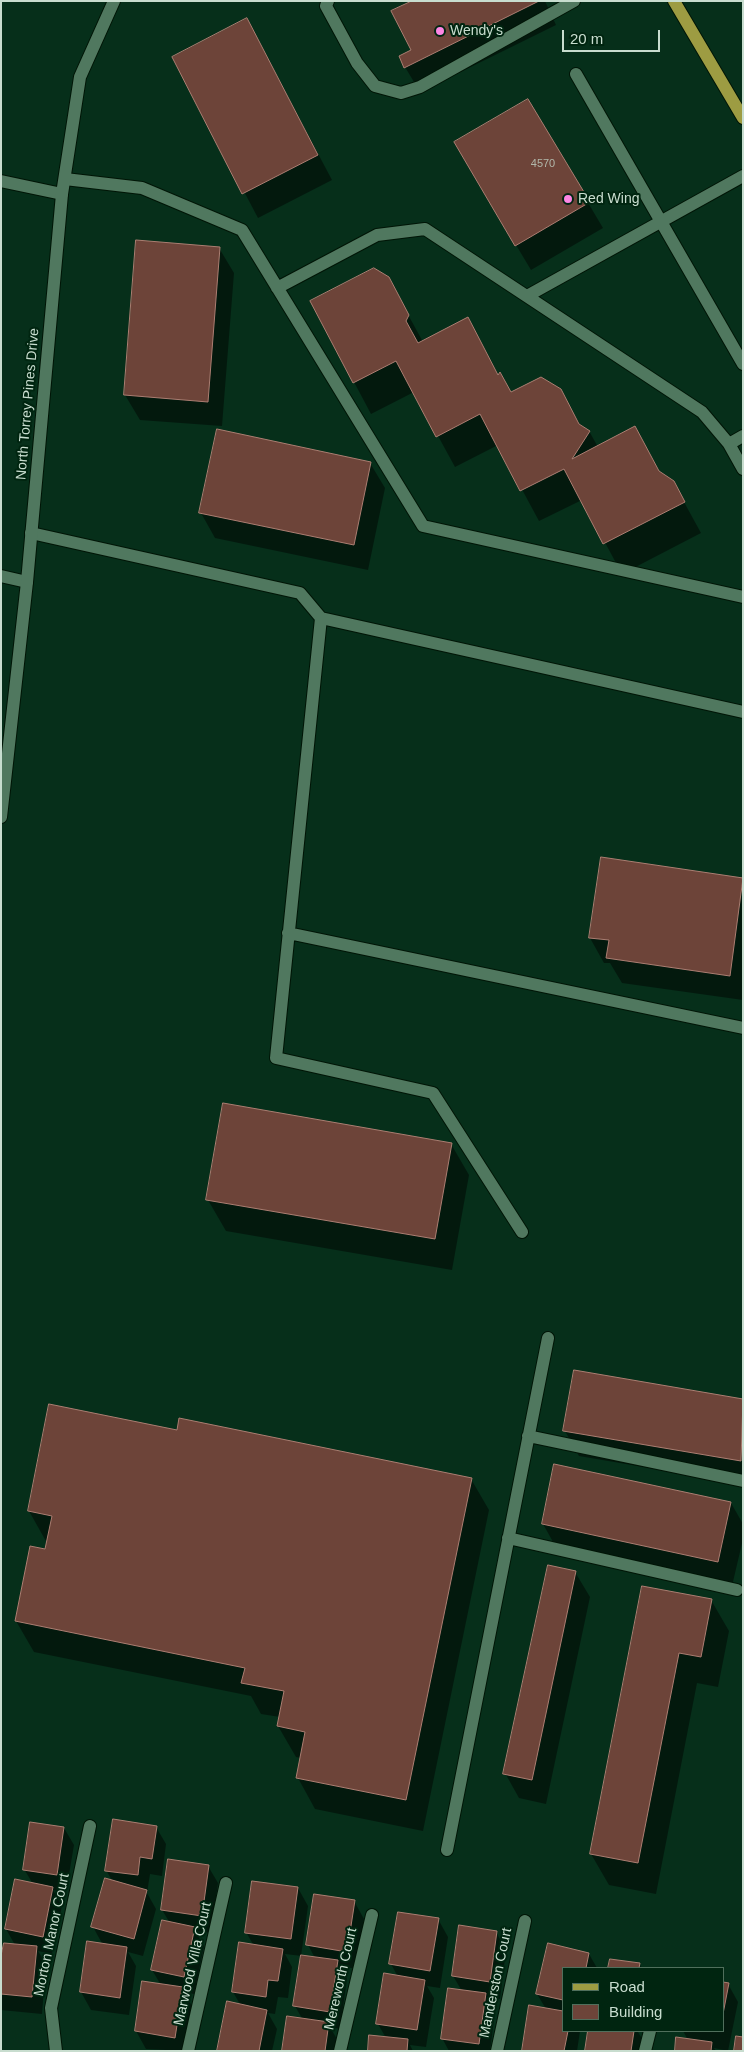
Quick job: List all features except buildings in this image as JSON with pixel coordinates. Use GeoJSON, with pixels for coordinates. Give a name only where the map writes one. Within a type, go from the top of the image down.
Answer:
{"type":"FeatureCollection","features":[{"type":"Feature","properties":{"kind":"main road"},"geometry":{"type":"LineString","coordinates":[[674,1],[743,118]]}},
{"type":"Feature","properties":{"kind":"street","name":"North Torrey Pines Drive"},"geometry":{"type":"LineString","coordinates":[[1,817],[27,582],[62,194],[80,77],[114,1]]}},
{"type":"Feature","properties":{"kind":"street"},"geometry":{"type":"LineString","coordinates":[[328,1],[326,6],[357,63],[374,86],[401,94],[420,87],[574,1]]}},
{"type":"Feature","properties":{"kind":"street"},"geometry":{"type":"LineString","coordinates":[[576,74],[743,364]]}},
{"type":"Feature","properties":{"kind":"street"},"geometry":{"type":"LineString","coordinates":[[527,296],[743,176]]}},
{"type":"Feature","properties":{"kind":"street"},"geometry":{"type":"LineString","coordinates":[[65,179],[142,188],[242,230],[423,526],[743,597]]}},
{"type":"Feature","properties":{"kind":"street"},"geometry":{"type":"LineString","coordinates":[[1,181],[62,194]]}},
{"type":"Feature","properties":{"kind":"street"},"geometry":{"type":"LineString","coordinates":[[277,288],[377,235],[425,229],[702,412],[730,444],[743,469]]}},
{"type":"Feature","properties":{"kind":"street"},"geometry":{"type":"LineString","coordinates":[[730,444],[743,436]]}},
{"type":"Feature","properties":{"kind":"street"},"geometry":{"type":"LineString","coordinates":[[31,533],[300,594],[321,618],[743,712]]}},
{"type":"Feature","properties":{"kind":"street"},"geometry":{"type":"LineString","coordinates":[[1,576],[27,582]]}},
{"type":"Feature","properties":{"kind":"street"},"geometry":{"type":"LineString","coordinates":[[321,618],[276,1058],[433,1092],[522,1232]]}},
{"type":"Feature","properties":{"kind":"street"},"geometry":{"type":"LineString","coordinates":[[288,933],[743,1028]]}},
{"type":"Feature","properties":{"kind":"street"},"geometry":{"type":"LineString","coordinates":[[446,1850],[548,1338]]}},
{"type":"Feature","properties":{"kind":"street"},"geometry":{"type":"LineString","coordinates":[[528,1436],[743,1481]]}},
{"type":"Feature","properties":{"kind":"street"},"geometry":{"type":"LineString","coordinates":[[508,1538],[738,1590]]}},
{"type":"Feature","properties":{"kind":"street","name":"Morton Manor Court"},"geometry":{"type":"LineString","coordinates":[[56,2051],[52,2008],[90,1826]]}},
{"type":"Feature","properties":{"kind":"street","name":"Marwood Villa Court"},"geometry":{"type":"LineString","coordinates":[[188,2051],[226,1883]]}},
{"type":"Feature","properties":{"kind":"street","name":"Mereworth Court"},"geometry":{"type":"LineString","coordinates":[[340,2051],[372,1915]]}},
{"type":"Feature","properties":{"kind":"street","name":"Manderston Court"},"geometry":{"type":"LineString","coordinates":[[497,2051],[525,1921]]}},
{"type":"Feature","properties":{"kind":"street"},"geometry":{"type":"LineString","coordinates":[[645,2051],[650,2032]]}},
{"type":"Feature","properties":{"kind":"place","name":"Wendy's"},"geometry":{"type":"Point","coordinates":[440,31]}},
{"type":"Feature","properties":{"kind":"place","name":"Red Wing"},"geometry":{"type":"Point","coordinates":[568,199]}}]}
